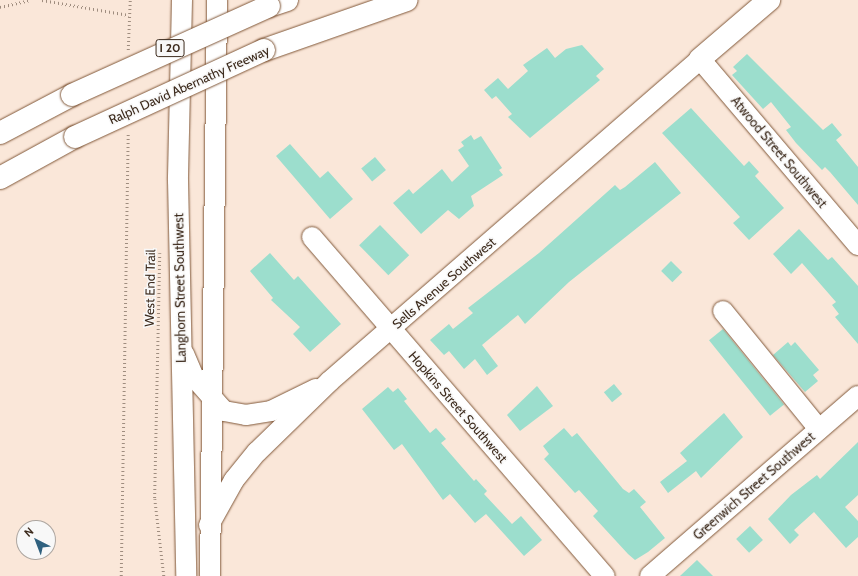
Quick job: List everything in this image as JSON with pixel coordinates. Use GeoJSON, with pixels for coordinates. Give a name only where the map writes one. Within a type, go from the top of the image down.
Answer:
{"type":"FeatureCollection","features":[{"type":"Feature","properties":{"kind":"highway","name":"Ralph David Abernathy Freeway"},"geometry":{"type":"LineString","coordinates":[[0,178],[75,137],[264,50],[407,0]]}},
{"type":"Feature","properties":{"kind":"highway"},"geometry":{"type":"LineString","coordinates":[[700,59],[769,0]]}},
{"type":"Feature","properties":{"kind":"highway","name":"I 20"},"geometry":{"type":"LineString","coordinates":[[0,133],[72,95],[278,3]]}},
{"type":"Feature","properties":{"kind":"street","name":"Langhorn Street Southwest"},"geometry":{"type":"LineString","coordinates":[[182,0],[178,180],[186,576]]}},
{"type":"Feature","properties":{"kind":"street"},"geometry":{"type":"LineString","coordinates":[[210,576],[209,525],[217,0]]}},
{"type":"Feature","properties":{"kind":"street","name":"Atwood Street Southwest"},"geometry":{"type":"LineString","coordinates":[[700,59],[858,245]]}},
{"type":"Feature","properties":{"kind":"street","name":"Sells Avenue Southwest"},"geometry":{"type":"LineString","coordinates":[[209,525],[234,480],[257,452],[330,381],[700,59]]}},
{"type":"Feature","properties":{"kind":"street","name":"Hopkins Street Southwest"},"geometry":{"type":"LineString","coordinates":[[312,237],[605,576]]}},
{"type":"Feature","properties":{"kind":"street"},"geometry":{"type":"LineString","coordinates":[[723,311],[819,429]]}},
{"type":"Feature","properties":{"kind":"street"},"geometry":{"type":"LineString","coordinates":[[181,348],[194,377],[211,398],[224,410],[246,415],[271,412],[330,381]]}},
{"type":"Feature","properties":{"kind":"street","name":"Greenwich Street Southwest"},"geometry":{"type":"LineString","coordinates":[[650,576],[858,396]]}},
{"type":"Feature","properties":{"kind":"path"},"geometry":{"type":"LineString","coordinates":[[0,7],[30,0]]}},
{"type":"Feature","properties":{"kind":"path"},"geometry":{"type":"LineString","coordinates":[[42,0],[129,15]]}},
{"type":"Feature","properties":{"kind":"path"},"geometry":{"type":"LineString","coordinates":[[128,59],[130,0]]}},
{"type":"Feature","properties":{"kind":"path"},"geometry":{"type":"LineString","coordinates":[[121,576],[128,127]]}},
{"type":"Feature","properties":{"kind":"path","name":"West End Trail"},"geometry":{"type":"LineString","coordinates":[[160,249],[156,499],[164,576]]}},
{"type":"Feature","properties":{"kind":"building"},"geometry":{"type":"Polygon","coordinates":[[[582,45],[604,69],[596,76],[600,80],[530,138],[508,117],[512,114],[496,96],[492,99],[484,90],[498,78],[508,89],[528,71],[523,65],[547,48],[555,58],[566,49],[582,45]]]}},
{"type":"Feature","properties":{"kind":"building"},"geometry":{"type":"Polygon","coordinates":[[[747,54],[823,130],[832,123],[842,135],[836,140],[858,167],[858,205],[825,167],[822,170],[796,143],[786,130],[791,127],[771,102],[763,109],[732,75],[737,71],[733,67],[747,54]]]}},
{"type":"Feature","properties":{"kind":"building"},"geometry":{"type":"Polygon","coordinates":[[[691,108],[744,166],[749,161],[759,172],[755,176],[784,208],[749,240],[733,223],[740,217],[662,133],[691,108]]]}},
{"type":"Feature","properties":{"kind":"building"},"geometry":{"type":"Polygon","coordinates":[[[471,135],[474,140],[481,136],[502,168],[499,170],[503,175],[471,196],[474,206],[459,219],[448,210],[421,234],[393,203],[409,189],[413,194],[442,169],[452,182],[469,166],[458,150],[464,146],[461,142],[471,135]]]}},
{"type":"Feature","properties":{"kind":"building"},"geometry":{"type":"Polygon","coordinates":[[[290,144],[320,178],[328,171],[353,199],[330,219],[276,156],[290,144]]]}},
{"type":"Feature","properties":{"kind":"building"},"geometry":{"type":"Polygon","coordinates":[[[375,157],[386,170],[372,182],[361,169],[375,157]]]}},
{"type":"Feature","properties":{"kind":"building"},"geometry":{"type":"Polygon","coordinates":[[[655,162],[681,193],[569,282],[525,324],[518,315],[482,345],[498,366],[487,375],[475,359],[464,369],[449,351],[444,355],[430,340],[449,324],[453,329],[473,313],[468,308],[539,253],[615,185],[620,190],[655,162]]]}},
{"type":"Feature","properties":{"kind":"building"},"geometry":{"type":"Polygon","coordinates":[[[380,225],[409,255],[388,275],[359,245],[380,225]]]}},
{"type":"Feature","properties":{"kind":"building"},"geometry":{"type":"Polygon","coordinates":[[[799,229],[828,260],[832,257],[858,286],[858,344],[835,317],[839,314],[832,305],[836,302],[802,263],[791,274],[773,254],[799,229]]]}},
{"type":"Feature","properties":{"kind":"building"},"geometry":{"type":"Polygon","coordinates":[[[270,253],[294,280],[298,276],[341,324],[310,352],[293,334],[300,327],[271,300],[273,298],[250,271],[270,253]]]}},
{"type":"Feature","properties":{"kind":"building"},"geometry":{"type":"Polygon","coordinates":[[[671,261],[682,272],[672,282],[661,271],[671,261]]]}},
{"type":"Feature","properties":{"kind":"building"},"geometry":{"type":"Polygon","coordinates":[[[723,329],[784,404],[770,416],[709,340],[723,329]]]}},
{"type":"Feature","properties":{"kind":"building"},"geometry":{"type":"Polygon","coordinates":[[[788,342],[791,346],[795,342],[819,370],[813,375],[818,381],[805,392],[773,355],[788,342]]]}},
{"type":"Feature","properties":{"kind":"building"},"geometry":{"type":"Polygon","coordinates":[[[614,384],[622,394],[612,402],[604,392],[614,384]]]}},
{"type":"Feature","properties":{"kind":"building"},"geometry":{"type":"Polygon","coordinates":[[[537,386],[553,406],[520,431],[507,415],[537,386]]]}},
{"type":"Feature","properties":{"kind":"building"},"geometry":{"type":"Polygon","coordinates":[[[388,387],[393,392],[398,388],[407,399],[404,401],[430,433],[436,428],[446,439],[441,443],[474,481],[476,479],[487,491],[484,494],[512,524],[521,516],[542,540],[524,556],[486,514],[475,523],[450,494],[443,500],[402,444],[394,450],[362,409],[388,387]]]}},
{"type":"Feature","properties":{"kind":"building"},"geometry":{"type":"Polygon","coordinates":[[[724,413],[743,437],[701,478],[696,471],[668,493],[660,482],[687,461],[680,453],[724,413]]]}},
{"type":"Feature","properties":{"kind":"building"},"geometry":{"type":"Polygon","coordinates":[[[564,428],[572,437],[577,433],[623,489],[629,493],[634,489],[646,502],[640,507],[665,538],[648,552],[635,560],[593,516],[598,511],[579,490],[575,493],[544,459],[549,454],[543,446],[564,428]]]}},
{"type":"Feature","properties":{"kind":"building"},"geometry":{"type":"Polygon","coordinates":[[[858,442],[858,495],[845,507],[858,521],[858,537],[846,548],[814,512],[794,530],[799,535],[790,544],[768,519],[791,495],[817,475],[820,479],[858,442]]]}},
{"type":"Feature","properties":{"kind":"building"},"geometry":{"type":"Polygon","coordinates":[[[750,526],[763,540],[749,553],[736,539],[750,526]]]}},
{"type":"Feature","properties":{"kind":"building"},"geometry":{"type":"Polygon","coordinates":[[[697,560],[713,576],[680,576],[697,560]]]}}]}
